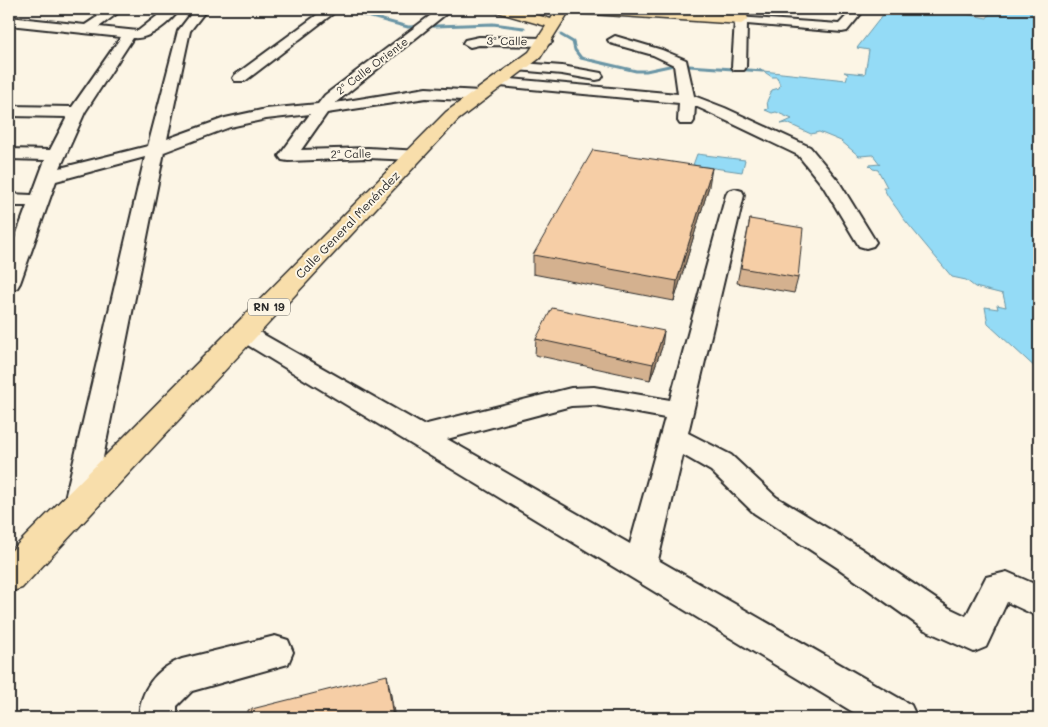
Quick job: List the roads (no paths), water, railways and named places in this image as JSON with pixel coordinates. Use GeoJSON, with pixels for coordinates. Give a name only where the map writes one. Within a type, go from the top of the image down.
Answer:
{"type":"FeatureCollection","features":[{"type":"Feature","properties":{"kind":"main road"},"geometry":{"type":"LineString","coordinates":[[502,9],[550,33]]}},
{"type":"Feature","properties":{"kind":"main road","name":"Calle General Menéndez"},"geometry":{"type":"LineString","coordinates":[[9,577],[452,116],[535,55],[564,9]]}},
{"type":"Feature","properties":{"kind":"main road"},"geometry":{"type":"LineString","coordinates":[[576,9],[740,14]]}},
{"type":"Feature","properties":{"kind":"street"},"geometry":{"type":"LineString","coordinates":[[86,30],[117,9]]}},
{"type":"Feature","properties":{"kind":"street"},"geometry":{"type":"LineString","coordinates":[[9,21],[129,34],[146,33],[160,18],[174,9]]}},
{"type":"Feature","properties":{"kind":"street"},"geometry":{"type":"LineString","coordinates":[[79,503],[148,182],[184,31],[200,9]]}},
{"type":"Feature","properties":{"kind":"street"},"geometry":{"type":"LineString","coordinates":[[240,78],[333,9]]}},
{"type":"Feature","properties":{"kind":"street","name":"2ª Calle Oriente"},"geometry":{"type":"LineString","coordinates":[[288,156],[330,98],[446,9]]}},
{"type":"Feature","properties":{"kind":"street"},"geometry":{"type":"LineString","coordinates":[[740,61],[740,14],[842,28],[859,9]]}},
{"type":"Feature","properties":{"kind":"street"},"geometry":{"type":"LineString","coordinates":[[30,23],[47,14]]}},
{"type":"Feature","properties":{"kind":"street"},"geometry":{"type":"LineString","coordinates":[[24,36],[108,32]]}},
{"type":"Feature","properties":{"kind":"street","name":"3ª Calle"},"geometry":{"type":"LineString","coordinates":[[470,43],[550,33]]}},
{"type":"Feature","properties":{"kind":"street"},"geometry":{"type":"LineString","coordinates":[[9,283],[14,258],[56,155],[77,112],[129,34]]}},
{"type":"Feature","properties":{"kind":"street"},"geometry":{"type":"LineString","coordinates":[[615,40],[638,49],[669,56],[681,64],[686,94],[686,121]]}},
{"type":"Feature","properties":{"kind":"street"},"geometry":{"type":"LineString","coordinates":[[522,66],[562,70],[648,85],[686,94],[772,137],[796,145],[808,155],[839,195],[866,242]]}},
{"type":"Feature","properties":{"kind":"street"},"geometry":{"type":"LineString","coordinates":[[500,82],[686,94]]}},
{"type":"Feature","properties":{"kind":"street"},"geometry":{"type":"LineString","coordinates":[[48,177],[157,149],[205,130],[266,114],[322,109],[426,93],[439,92],[480,96]]}},
{"type":"Feature","properties":{"kind":"street"},"geometry":{"type":"LineString","coordinates":[[9,111],[77,112]]}},
{"type":"Feature","properties":{"kind":"street"},"geometry":{"type":"LineString","coordinates":[[9,154],[56,155]]}},
{"type":"Feature","properties":{"kind":"street","name":"2ª Calle"},"geometry":{"type":"LineString","coordinates":[[288,156],[414,154]]}},
{"type":"Feature","properties":{"kind":"street"},"geometry":{"type":"LineString","coordinates":[[640,567],[735,195]]}},
{"type":"Feature","properties":{"kind":"street"},"geometry":{"type":"LineString","coordinates":[[9,200],[38,201]]}},
{"type":"Feature","properties":{"kind":"street"},"geometry":{"type":"LineString","coordinates":[[244,333],[898,718]]}},
{"type":"Feature","properties":{"kind":"street"},"geometry":{"type":"LineString","coordinates":[[419,436],[571,397],[594,396],[676,424],[721,463],[764,505],[849,558],[937,619],[974,636],[998,587],[1007,586],[1039,602]]}},
{"type":"Feature","properties":{"kind":"street"},"geometry":{"type":"LineString","coordinates":[[158,718],[159,701],[169,687],[182,676],[275,652]]}},
{"type":"Feature","properties":{"kind":"water"},"geometry":{"type":"Polygon","coordinates":[[[896,9],[938,9],[987,18],[993,9],[1039,9],[1039,371],[988,324],[985,307],[998,309],[997,305],[1006,307],[1003,294],[975,287],[966,280],[952,277],[903,218],[887,195],[883,187],[887,187],[878,170],[873,169],[869,165],[880,164],[873,155],[859,156],[841,141],[819,132],[811,134],[787,123],[781,124],[792,119],[776,112],[772,113],[765,110],[768,109],[767,101],[772,90],[779,88],[780,85],[777,77],[772,77],[763,71],[846,80],[848,74],[844,72],[865,74],[869,50],[857,48],[882,16],[896,9]]]}},
{"type":"Feature","properties":{"kind":"water"},"geometry":{"type":"Polygon","coordinates":[[[697,154],[745,160],[742,172],[693,165],[697,154]]]}},
{"type":"Feature","properties":{"kind":"waterway"},"geometry":{"type":"LineString","coordinates":[[342,9],[408,27],[493,24],[524,28]]}},
{"type":"Feature","properties":{"kind":"waterway"},"geometry":{"type":"LineString","coordinates":[[561,35],[573,42],[575,50],[581,58],[636,71],[646,71],[674,65],[763,71]]}}]}
